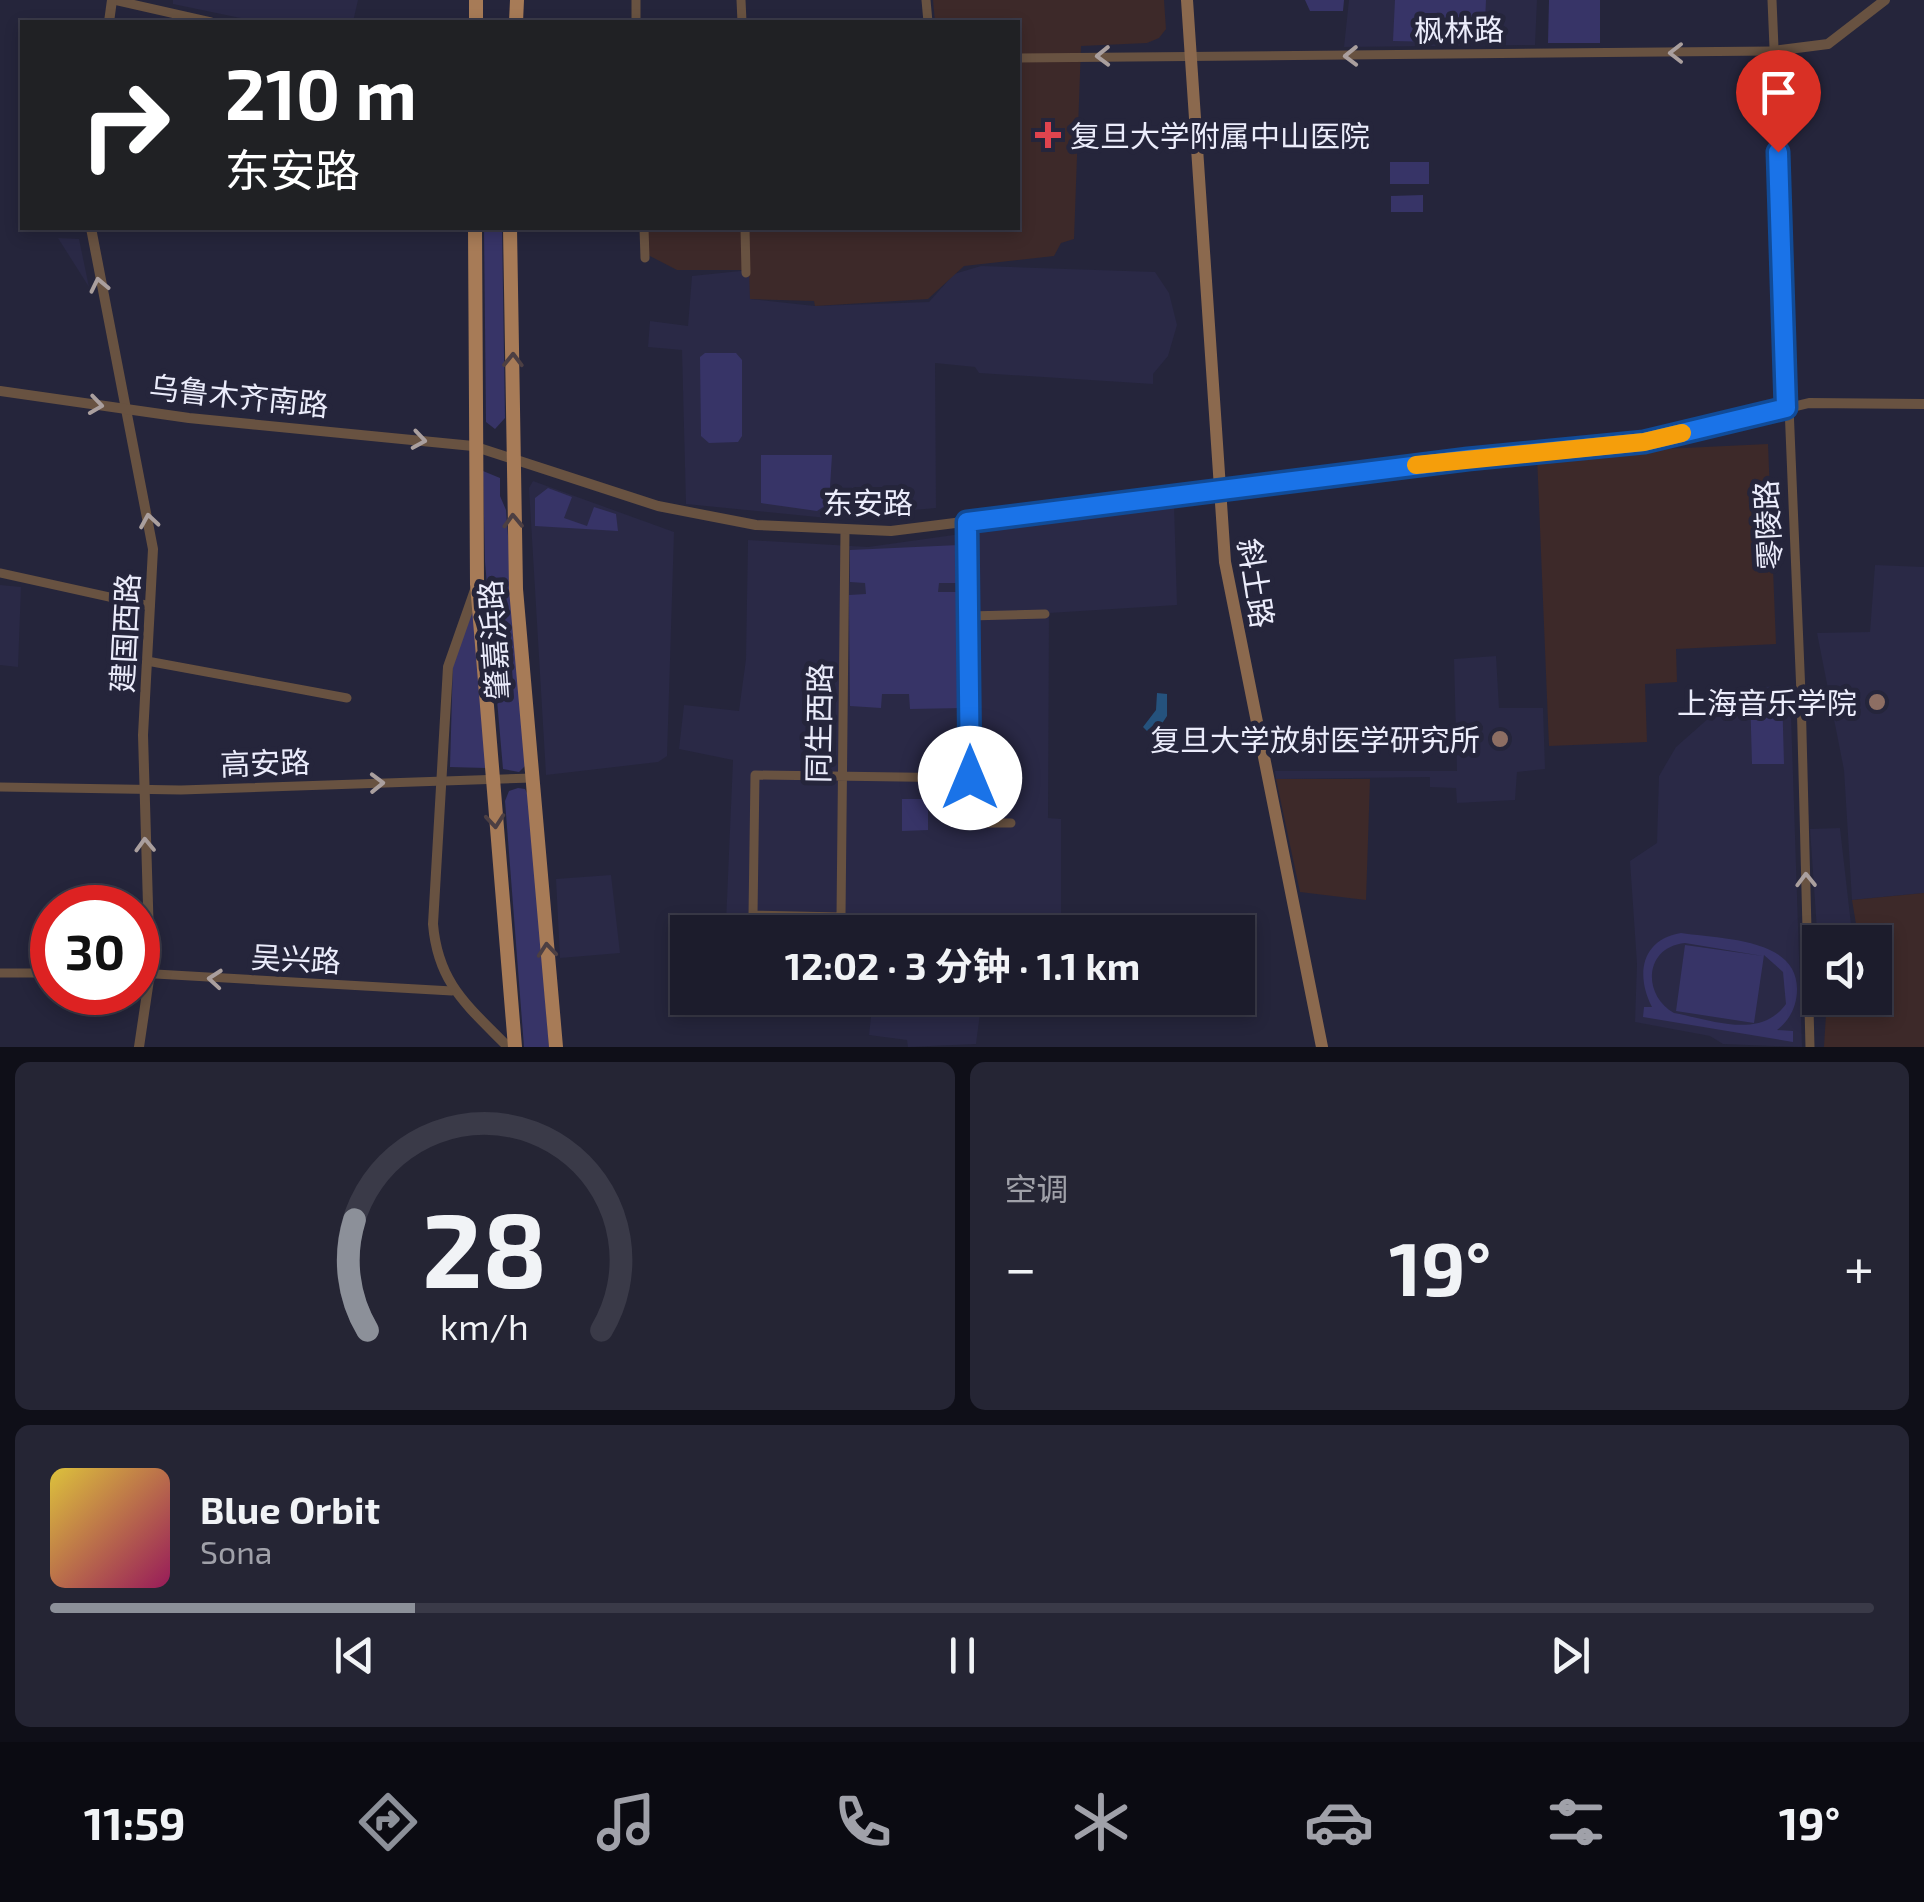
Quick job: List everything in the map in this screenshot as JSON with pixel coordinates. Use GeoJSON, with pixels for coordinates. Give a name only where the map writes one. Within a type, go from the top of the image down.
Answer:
{"type":"FeatureCollection","features":[{"type":"Feature","properties":{"kind":"main road","name":"斜土路"},"geometry":{"type":"LineString","coordinates":[[1187,0],[1225,562],[1322,1047]]}},
{"type":"Feature","properties":{"kind":"main road","name":"肇嘉浜路"},"geometry":{"type":"LineString","coordinates":[[475,230],[473,446],[477,584],[511,1047]]}},
{"type":"Feature","properties":{"kind":"main road","name":"肇嘉浜路"},"geometry":{"type":"LineString","coordinates":[[510,230],[516,589],[556,1047]]}},
{"type":"Feature","properties":{"kind":"street"},"geometry":{"type":"LineString","coordinates":[[113,0],[202,20]]}},
{"type":"Feature","properties":{"kind":"street","name":"零陵路"},"geometry":{"type":"LineString","coordinates":[[1772,0],[1786,408],[1801,694],[1810,1047]]}},
{"type":"Feature","properties":{"kind":"street","name":"枫林路"},"geometry":{"type":"LineString","coordinates":[[1020,58],[1773,51],[1828,44],[1885,0]]}},
{"type":"Feature","properties":{"kind":"street","name":"建国西路"},"geometry":{"type":"LineString","coordinates":[[91,230],[100,292],[129,409],[153,548],[142,790],[143,885]]}},
{"type":"Feature","properties":{"kind":"street"},"geometry":{"type":"LineString","coordinates":[[644,230],[644,258]]}},
{"type":"Feature","properties":{"kind":"street"},"geometry":{"type":"LineString","coordinates":[[745,230],[746,272]]}},
{"type":"Feature","properties":{"kind":"street","name":"乌鲁木齐南路"},"geometry":{"type":"LineString","coordinates":[[0,391],[473,446]]}},
{"type":"Feature","properties":{"kind":"street","name":"东安路"},"geometry":{"type":"LineString","coordinates":[[473,446],[658,506],[756,525],[891,531],[1644,442],[1786,408],[1876,402],[1924,404]]}},
{"type":"Feature","properties":{"kind":"street"},"geometry":{"type":"LineString","coordinates":[[967,522],[970,822],[1011,822]]}},
{"type":"Feature","properties":{"kind":"street","name":"同生西路"},"geometry":{"type":"LineString","coordinates":[[842,775],[756,775],[753,915],[841,917],[844,529]]}},
{"type":"Feature","properties":{"kind":"street"},"geometry":{"type":"LineString","coordinates":[[0,573],[150,606]]}},
{"type":"Feature","properties":{"kind":"street","name":"肇嘉浜路"},"geometry":{"type":"LineString","coordinates":[[477,584],[448,667],[444,782],[432,924],[435,945],[452,991],[511,1047]]}},
{"type":"Feature","properties":{"kind":"street"},"geometry":{"type":"LineString","coordinates":[[968,616],[1044,614]]}},
{"type":"Feature","properties":{"kind":"street"},"geometry":{"type":"LineString","coordinates":[[147,661],[347,698]]}},
{"type":"Feature","properties":{"kind":"street"},"geometry":{"type":"LineString","coordinates":[[842,775],[970,778]]}},
{"type":"Feature","properties":{"kind":"street","name":"高安路"},"geometry":{"type":"LineString","coordinates":[[0,788],[142,790],[532,778]]}},
{"type":"Feature","properties":{"kind":"street"},"geometry":{"type":"LineString","coordinates":[[0,974],[30,973]]}},
{"type":"Feature","properties":{"kind":"street","name":"吴兴路"},"geometry":{"type":"LineString","coordinates":[[160,974],[452,991]]}},
{"type":"Feature","properties":{"kind":"street","name":"建国西路"},"geometry":{"type":"LineString","coordinates":[[139,1047],[141,1015]]}},
{"type":"Feature","properties":{"kind":"shaded area"},"geometry":{"type":"Polygon","coordinates":[[[173,0],[358,0],[353,20],[249,20],[173,4],[173,0]]]}},
{"type":"Feature","properties":{"kind":"shaded area","name":"复旦大学附属中山医院"},"geometry":{"type":"Polygon","coordinates":[[[933,0],[1164,0],[1166,29],[1159,38],[1147,43],[1081,46],[1074,239],[1061,243],[1054,256],[964,266],[928,299],[815,306],[814,301],[750,299],[749,270],[677,270],[648,255],[647,230],[1020,230],[1020,20],[935,20],[933,0]]]}},
{"type":"Feature","properties":{"kind":"shaded area"},"geometry":{"type":"Polygon","coordinates":[[[1305,0],[1344,0],[1343,11],[1310,11],[1305,0]]]}},
{"type":"Feature","properties":{"kind":"shaded area"},"geometry":{"type":"Polygon","coordinates":[[[1349,0],[1537,0],[1535,45],[1344,47],[1349,0]]]}},
{"type":"Feature","properties":{"kind":"shaded area"},"geometry":{"type":"Polygon","coordinates":[[[1395,0],[1486,0],[1484,43],[1393,41],[1395,0]]]}},
{"type":"Feature","properties":{"kind":"shaded area"},"geometry":{"type":"Polygon","coordinates":[[[1549,0],[1600,0],[1600,43],[1548,43],[1549,0]]]}},
{"type":"Feature","properties":{"kind":"shaded area"},"geometry":{"type":"Polygon","coordinates":[[[1390,162],[1429,162],[1429,184],[1390,184],[1390,162]]]}},
{"type":"Feature","properties":{"kind":"shaded area"},"geometry":{"type":"Polygon","coordinates":[[[1423,195],[1423,212],[1391,212],[1391,196],[1423,195]]]}},
{"type":"Feature","properties":{"kind":"shaded area"},"geometry":{"type":"Polygon","coordinates":[[[484,230],[502,230],[505,418],[495,429],[486,422],[484,230]]]}},
{"type":"Feature","properties":{"kind":"shaded area"},"geometry":{"type":"Polygon","coordinates":[[[58,238],[79,239],[89,287],[58,238]]]}},
{"type":"Feature","properties":{"kind":"shaded area"},"geometry":{"type":"Polygon","coordinates":[[[981,266],[1155,272],[1169,293],[1177,325],[1168,356],[1153,374],[1153,384],[979,373],[975,367],[935,363],[936,508],[827,518],[686,504],[682,350],[648,347],[650,321],[688,326],[692,276],[750,270],[750,299],[815,306],[929,302],[954,274],[981,266]]]}},
{"type":"Feature","properties":{"kind":"shaded area"},"geometry":{"type":"Polygon","coordinates":[[[705,353],[736,353],[742,360],[742,436],[738,442],[709,443],[701,436],[700,357],[705,353]]]}},
{"type":"Feature","properties":{"kind":"shaded area"},"geometry":{"type":"Polygon","coordinates":[[[1768,444],[1776,644],[1676,649],[1677,682],[1645,684],[1647,742],[1549,746],[1537,455],[1768,444]]]}},
{"type":"Feature","properties":{"kind":"shaded area"},"geometry":{"type":"Polygon","coordinates":[[[761,455],[832,455],[829,503],[817,511],[761,503],[761,455]]]}},
{"type":"Feature","properties":{"kind":"shaded area"},"geometry":{"type":"Polygon","coordinates":[[[483,471],[500,478],[500,496],[506,510],[526,765],[519,772],[503,769],[485,562],[483,471]]]}},
{"type":"Feature","properties":{"kind":"shaded area"},"geometry":{"type":"Polygon","coordinates":[[[533,481],[674,532],[667,756],[658,762],[546,775],[529,488],[533,481]]]}},
{"type":"Feature","properties":{"kind":"shaded area"},"geometry":{"type":"Polygon","coordinates":[[[548,488],[572,497],[564,518],[587,526],[594,507],[616,514],[618,531],[535,526],[535,498],[548,488]]]}},
{"type":"Feature","properties":{"kind":"shaded area"},"geometry":{"type":"Polygon","coordinates":[[[1174,504],[1177,605],[1049,613],[1048,818],[1061,819],[1061,915],[726,915],[733,760],[679,749],[684,705],[739,711],[746,659],[748,540],[868,547],[1174,504]]]}},
{"type":"Feature","properties":{"kind":"shaded area"},"geometry":{"type":"Polygon","coordinates":[[[959,545],[960,583],[939,583],[938,592],[963,592],[963,708],[910,709],[909,694],[882,694],[881,708],[850,706],[849,595],[866,594],[865,583],[850,582],[850,550],[959,545]]]}},
{"type":"Feature","properties":{"kind":"shaded area","name":"上海音乐学院"},"geometry":{"type":"Polygon","coordinates":[[[1875,565],[1924,567],[1924,893],[1852,900],[1844,770],[1817,633],[1870,632],[1875,565]]]}},
{"type":"Feature","properties":{"kind":"shaded area"},"geometry":{"type":"Polygon","coordinates":[[[0,585],[21,587],[18,667],[0,665],[0,585]]]}},
{"type":"Feature","properties":{"kind":"shaded area"},"geometry":{"type":"Polygon","coordinates":[[[475,602],[486,768],[450,767],[453,661],[475,602]]]}},
{"type":"Feature","properties":{"kind":"shaded area","name":"复旦大学放射医学研究所"},"geometry":{"type":"Polygon","coordinates":[[[1496,656],[1499,708],[1543,708],[1545,769],[1517,772],[1515,800],[1457,803],[1456,788],[1430,787],[1430,777],[1276,779],[1275,771],[1457,771],[1454,659],[1496,656]]]}},
{"type":"Feature","properties":{"kind":"shaded area"},"geometry":{"type":"Polygon","coordinates":[[[1790,685],[1802,1047],[1723,1044],[1710,1036],[1635,1022],[1637,964],[1630,861],[1657,843],[1659,776],[1676,747],[1710,717],[1725,690],[1790,685]]]}},
{"type":"Feature","properties":{"kind":"shaded area"},"geometry":{"type":"Polygon","coordinates":[[[1782,693],[1784,764],[1752,764],[1750,694],[1782,693]]]}},
{"type":"Feature","properties":{"kind":"shaded area"},"geometry":{"type":"Polygon","coordinates":[[[1276,779],[1370,779],[1366,900],[1300,892],[1276,779]]]}},
{"type":"Feature","properties":{"kind":"shaded area"},"geometry":{"type":"Polygon","coordinates":[[[525,789],[530,799],[549,1047],[524,1047],[505,801],[509,791],[525,789]]]}},
{"type":"Feature","properties":{"kind":"shaded area"},"geometry":{"type":"Polygon","coordinates":[[[902,799],[928,799],[928,830],[902,831],[902,799]]]}},
{"type":"Feature","properties":{"kind":"shaded area"},"geometry":{"type":"Polygon","coordinates":[[[1840,828],[1851,925],[1817,925],[1810,829],[1840,828]]]}},
{"type":"Feature","properties":{"kind":"shaded area"},"geometry":{"type":"Polygon","coordinates":[[[611,875],[620,953],[560,958],[556,879],[611,875]]]}},
{"type":"Feature","properties":{"kind":"shaded area"},"geometry":{"type":"Polygon","coordinates":[[[1924,893],[1924,1047],[1824,1047],[1826,1015],[1892,1015],[1892,925],[1856,925],[1852,900],[1924,893]]]}},
{"type":"Feature","properties":{"kind":"shaded area"},"geometry":{"type":"Polygon","coordinates":[[[1681,933],[1734,940],[1770,950],[1784,959],[1794,972],[1797,995],[1792,1012],[1777,1030],[1793,1031],[1793,1042],[1643,1017],[1644,1007],[1652,1007],[1644,983],[1645,961],[1657,943],[1681,933]],[[1685,943],[1671,946],[1655,962],[1652,973],[1656,995],[1674,1013],[1734,1025],[1749,1025],[1763,1022],[1786,1004],[1783,972],[1764,955],[1754,1023],[1676,1011],[1685,945],[1763,956],[1685,943]]]}},
{"type":"Feature","properties":{"kind":"shaded area"},"geometry":{"type":"Polygon","coordinates":[[[871,1015],[980,1015],[976,1044],[908,1047],[907,1040],[869,1035],[871,1015]]]}},
{"type":"Feature","properties":{"kind":"water"},"geometry":{"type":"Polygon","coordinates":[[[1157,693],[1167,694],[1167,716],[1157,731],[1149,733],[1143,727],[1156,710],[1157,693]]]}},
{"type":"Feature","properties":{"kind":"slow traffic"},"geometry":{"type":"LineString","coordinates":[[1416,465],[1644,442],[1682,433]]}},
{"type":"Feature","properties":{"kind":"place","name":"复旦大学附属中山医院"},"geometry":{"type":"Point","coordinates":[1048,135]}},
{"type":"Feature","properties":{"kind":"place","name":"上海音乐学院"},"geometry":{"type":"Point","coordinates":[1877,702]}},
{"type":"Feature","properties":{"kind":"place","name":"复旦大学放射医学研究所"},"geometry":{"type":"Point","coordinates":[1500,739]}},
{"type":"Feature","properties":{"kind":"route"},"geometry":{"type":"LineString","coordinates":[[970,778],[967,522],[1468,459],[1644,442],[1786,408],[1778,152]]}}]}
